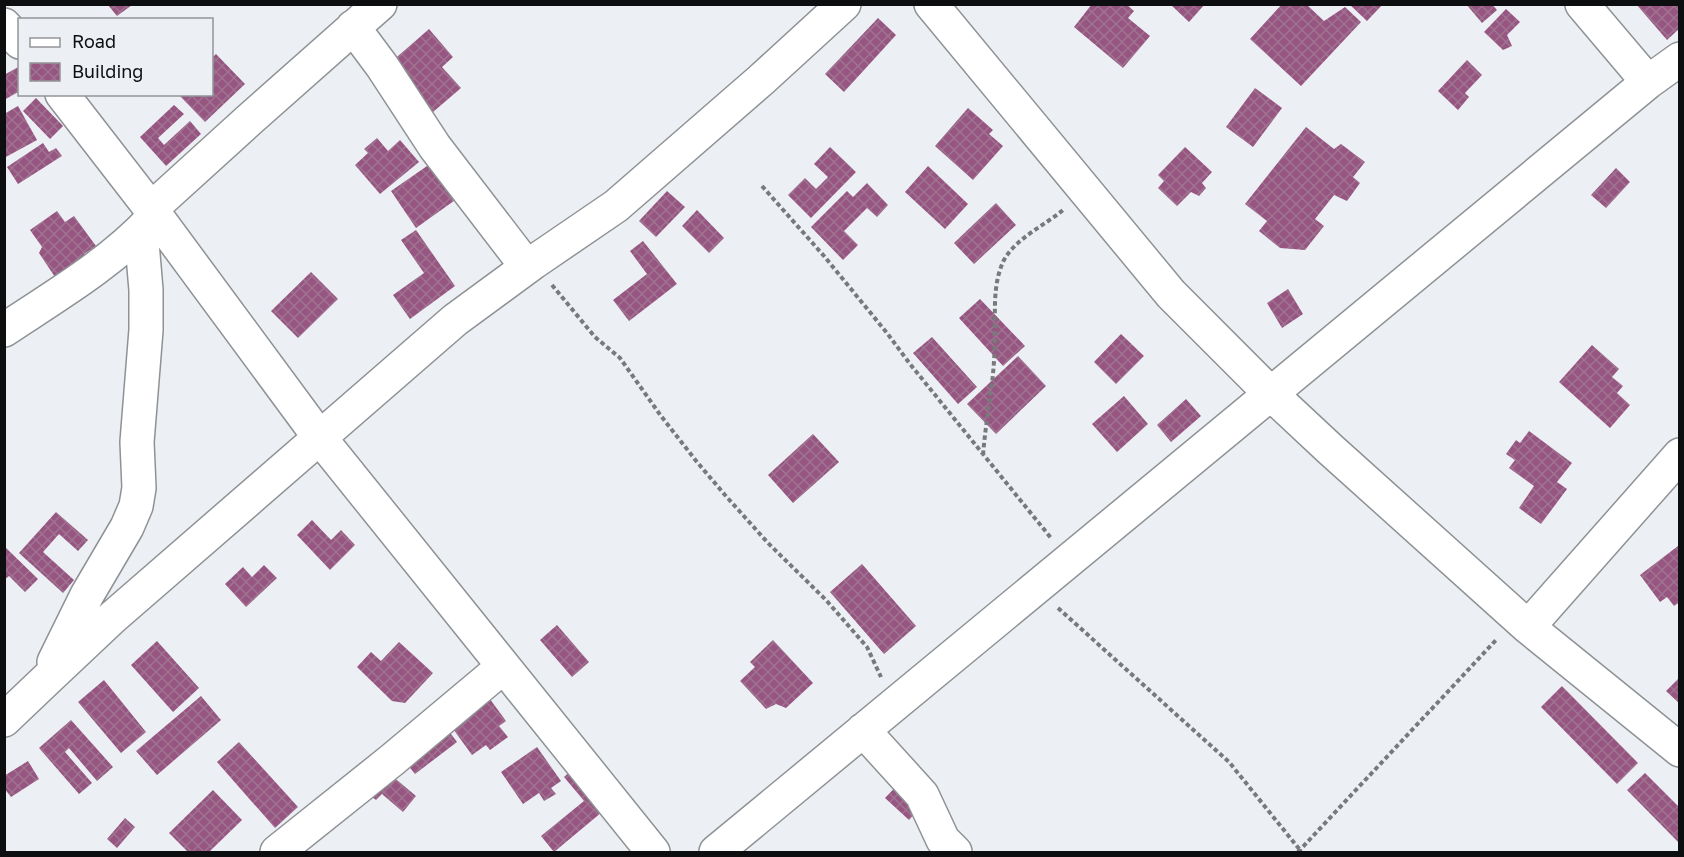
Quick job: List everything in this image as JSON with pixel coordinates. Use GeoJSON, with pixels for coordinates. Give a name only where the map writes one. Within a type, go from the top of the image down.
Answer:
{"type":"FeatureCollection","features":[{"type":"Feature","properties":{"kind":"street"},"geometry":{"type":"LineString","coordinates":[[4,330],[94,270],[257,112],[380,4]]}},
{"type":"Feature","properties":{"kind":"street"},"geometry":{"type":"LineString","coordinates":[[4,720],[113,617],[455,320],[530,264],[616,206],[761,80],[844,4]]}},
{"type":"Feature","properties":{"kind":"street"},"geometry":{"type":"LineString","coordinates":[[931,4],[1171,294],[1270,393],[1523,622],[1680,750]]}},
{"type":"Feature","properties":{"kind":"street"},"geometry":{"type":"LineString","coordinates":[[1582,4],[1648,82]]}},
{"type":"Feature","properties":{"kind":"street"},"geometry":{"type":"LineString","coordinates":[[4,25],[18,40]]}},
{"type":"Feature","properties":{"kind":"street"},"geometry":{"type":"LineString","coordinates":[[353,27],[382,66],[435,147],[530,264]]}},
{"type":"Feature","properties":{"kind":"street"},"geometry":{"type":"LineString","coordinates":[[716,852],[1648,82],[1680,59]]}},
{"type":"Feature","properties":{"kind":"street"},"geometry":{"type":"LineString","coordinates":[[63,96],[150,218],[320,438],[653,852]]}},
{"type":"Feature","properties":{"kind":"street"},"geometry":{"type":"LineString","coordinates":[[46,680],[87,595],[136,506],[139,488],[138,431],[146,330],[150,218]]}},
{"type":"Feature","properties":{"kind":"street"},"geometry":{"type":"LineString","coordinates":[[1523,622],[1680,455]]}},
{"type":"Feature","properties":{"kind":"street"},"geometry":{"type":"LineString","coordinates":[[277,852],[503,667]]}},
{"type":"Feature","properties":{"kind":"street"},"geometry":{"type":"LineString","coordinates":[[863,730],[922,795],[943,840],[955,852]]}},
{"type":"Feature","properties":{"kind":"path"},"geometry":{"type":"LineString","coordinates":[[762,186],[824,256],[1068,560]]}},
{"type":"Feature","properties":{"kind":"path"},"geometry":{"type":"LineString","coordinates":[[983,456],[992,382],[996,289],[1004,260],[1013,248],[1027,236],[1061,212],[1085,191]]}},
{"type":"Feature","properties":{"kind":"path"},"geometry":{"type":"LineString","coordinates":[[530,264],[595,337],[620,358],[661,416],[718,487],[867,647],[891,706]]}},
{"type":"Feature","properties":{"kind":"path"},"geometry":{"type":"LineString","coordinates":[[1035,588],[1229,762],[1299,851],[1523,622]]}},
{"type":"Feature","properties":{"kind":"building"},"geometry":{"type":"Polygon","coordinates":[[[1092,4],[1126,4],[1134,11],[1128,18],[1150,36],[1123,68],[1074,27],[1092,4]]]}},
{"type":"Feature","properties":{"kind":"building"},"geometry":{"type":"Polygon","coordinates":[[[1170,4],[1205,4],[1189,22],[1170,4]]]}},
{"type":"Feature","properties":{"kind":"building"},"geometry":{"type":"Polygon","coordinates":[[[1282,4],[1306,4],[1324,21],[1345,7],[1361,22],[1301,86],[1250,39],[1282,4]]]}},
{"type":"Feature","properties":{"kind":"building"},"geometry":{"type":"Polygon","coordinates":[[[1349,4],[1383,4],[1367,21],[1349,4]]]}},
{"type":"Feature","properties":{"kind":"building"},"geometry":{"type":"Polygon","coordinates":[[[1466,4],[1492,4],[1497,10],[1482,23],[1466,4]]]}},
{"type":"Feature","properties":{"kind":"building"},"geometry":{"type":"Polygon","coordinates":[[[1636,4],[1680,4],[1680,28],[1667,40],[1636,4]]]}},
{"type":"Feature","properties":{"kind":"building"},"geometry":{"type":"Polygon","coordinates":[[[108,5],[132,5],[117,16],[108,5]]]}},
{"type":"Feature","properties":{"kind":"building"},"geometry":{"type":"Polygon","coordinates":[[[1506,9],[1520,22],[1507,35],[1512,46],[1503,50],[1484,32],[1506,9]]]}},
{"type":"Feature","properties":{"kind":"building"},"geometry":{"type":"Polygon","coordinates":[[[878,18],[896,35],[844,92],[825,74],[878,18]]]}},
{"type":"Feature","properties":{"kind":"building"},"geometry":{"type":"Polygon","coordinates":[[[429,29],[453,57],[442,67],[461,88],[433,112],[390,63],[429,29]]]}},
{"type":"Feature","properties":{"kind":"building"},"geometry":{"type":"Polygon","coordinates":[[[216,54],[245,84],[205,122],[180,96],[213,96],[213,57],[216,54]]]}},
{"type":"Feature","properties":{"kind":"building"},"geometry":{"type":"Polygon","coordinates":[[[1467,60],[1482,75],[1465,93],[1469,97],[1458,110],[1438,91],[1467,60]]]}},
{"type":"Feature","properties":{"kind":"building"},"geometry":{"type":"Polygon","coordinates":[[[18,67],[18,92],[4,100],[4,75],[18,67]]]}},
{"type":"Feature","properties":{"kind":"building"},"geometry":{"type":"Polygon","coordinates":[[[1255,88],[1282,108],[1253,147],[1226,127],[1255,88]]]}},
{"type":"Feature","properties":{"kind":"building"},"geometry":{"type":"Polygon","coordinates":[[[36,98],[63,126],[50,139],[23,111],[36,98]]]}},
{"type":"Feature","properties":{"kind":"building"},"geometry":{"type":"Polygon","coordinates":[[[174,105],[184,114],[158,138],[164,145],[190,121],[201,134],[166,166],[140,137],[174,105]]]}},
{"type":"Feature","properties":{"kind":"building"},"geometry":{"type":"Polygon","coordinates":[[[18,106],[37,140],[4,158],[4,114],[18,106]]]}},
{"type":"Feature","properties":{"kind":"building"},"geometry":{"type":"Polygon","coordinates":[[[968,108],[993,130],[989,134],[1003,146],[973,180],[935,146],[968,108]]]}},
{"type":"Feature","properties":{"kind":"building"},"geometry":{"type":"Polygon","coordinates":[[[1306,127],[1334,149],[1341,144],[1365,162],[1353,177],[1360,183],[1347,201],[1334,195],[1315,219],[1324,226],[1305,250],[1280,248],[1259,231],[1267,221],[1245,204],[1306,127]]]}},
{"type":"Feature","properties":{"kind":"building"},"geometry":{"type":"Polygon","coordinates":[[[377,138],[388,151],[400,140],[419,162],[380,194],[355,165],[368,153],[364,149],[377,138]]]}},
{"type":"Feature","properties":{"kind":"building"},"geometry":{"type":"Polygon","coordinates":[[[43,143],[49,152],[56,148],[62,156],[18,184],[7,167],[43,143]]]}},
{"type":"Feature","properties":{"kind":"building"},"geometry":{"type":"Polygon","coordinates":[[[830,147],[856,172],[811,218],[788,195],[805,178],[816,189],[828,177],[814,164],[830,147]]]}},
{"type":"Feature","properties":{"kind":"building"},"geometry":{"type":"Polygon","coordinates":[[[1185,147],[1212,172],[1202,183],[1206,188],[1199,196],[1191,192],[1177,206],[1158,188],[1164,181],[1158,175],[1185,147]]]}},
{"type":"Feature","properties":{"kind":"building"},"geometry":{"type":"Polygon","coordinates":[[[440,157],[465,193],[416,228],[391,191],[440,157]]]}},
{"type":"Feature","properties":{"kind":"building"},"geometry":{"type":"Polygon","coordinates":[[[928,166],[968,204],[945,229],[905,192],[928,166]]]}},
{"type":"Feature","properties":{"kind":"building"},"geometry":{"type":"Polygon","coordinates":[[[1616,168],[1630,182],[1606,208],[1591,195],[1616,168]]]}},
{"type":"Feature","properties":{"kind":"building"},"geometry":{"type":"Polygon","coordinates":[[[867,183],[888,205],[877,217],[867,208],[844,231],[858,245],[843,260],[811,227],[847,191],[853,197],[867,183]]]}},
{"type":"Feature","properties":{"kind":"building"},"geometry":{"type":"Polygon","coordinates":[[[667,191],[685,207],[656,237],[639,221],[667,191]]]}},
{"type":"Feature","properties":{"kind":"building"},"geometry":{"type":"Polygon","coordinates":[[[996,203],[1016,225],[974,264],[954,243],[996,203]]]}},
{"type":"Feature","properties":{"kind":"building"},"geometry":{"type":"Polygon","coordinates":[[[697,210],[724,238],[709,253],[682,226],[697,210]]]}},
{"type":"Feature","properties":{"kind":"building"},"geometry":{"type":"Polygon","coordinates":[[[57,211],[65,222],[74,216],[96,246],[84,254],[87,259],[57,280],[39,253],[42,247],[30,230],[57,211]]]}},
{"type":"Feature","properties":{"kind":"building"},"geometry":{"type":"Polygon","coordinates":[[[416,230],[455,286],[410,319],[393,295],[424,273],[401,240],[416,230]]]}},
{"type":"Feature","properties":{"kind":"building"},"geometry":{"type":"Polygon","coordinates":[[[643,241],[677,284],[629,321],[613,300],[647,274],[630,251],[643,241]]]}},
{"type":"Feature","properties":{"kind":"building"},"geometry":{"type":"Polygon","coordinates":[[[311,272],[338,299],[298,338],[271,311],[311,272]]]}},
{"type":"Feature","properties":{"kind":"building"},"geometry":{"type":"Polygon","coordinates":[[[1288,289],[1303,314],[1282,328],[1267,303],[1288,289]]]}},
{"type":"Feature","properties":{"kind":"building"},"geometry":{"type":"Polygon","coordinates":[[[980,299],[1025,346],[1003,366],[959,318],[980,299]]]}},
{"type":"Feature","properties":{"kind":"building"},"geometry":{"type":"Polygon","coordinates":[[[1121,334],[1144,356],[1116,384],[1094,362],[1121,334]]]}},
{"type":"Feature","properties":{"kind":"building"},"geometry":{"type":"Polygon","coordinates":[[[932,337],[977,387],[958,404],[913,353],[932,337]]]}},
{"type":"Feature","properties":{"kind":"building"},"geometry":{"type":"Polygon","coordinates":[[[1592,345],[1619,369],[1612,377],[1623,386],[1617,393],[1630,405],[1610,428],[1559,382],[1592,345]]]}},
{"type":"Feature","properties":{"kind":"building"},"geometry":{"type":"Polygon","coordinates":[[[1018,356],[1046,386],[996,434],[967,404],[1018,356]]]}},
{"type":"Feature","properties":{"kind":"building"},"geometry":{"type":"Polygon","coordinates":[[[1124,396],[1148,424],[1117,452],[1092,424],[1124,396]]]}},
{"type":"Feature","properties":{"kind":"building"},"geometry":{"type":"Polygon","coordinates":[[[1186,399],[1201,416],[1171,442],[1157,425],[1186,399]]]}},
{"type":"Feature","properties":{"kind":"building"},"geometry":{"type":"Polygon","coordinates":[[[1529,431],[1572,463],[1557,482],[1567,489],[1541,524],[1519,508],[1534,486],[1509,468],[1515,460],[1506,454],[1516,440],[1520,443],[1529,431]]]}},
{"type":"Feature","properties":{"kind":"building"},"geometry":{"type":"Polygon","coordinates":[[[813,434],[839,462],[793,503],[768,475],[813,434]]]}},
{"type":"Feature","properties":{"kind":"building"},"geometry":{"type":"Polygon","coordinates":[[[56,512],[88,540],[78,551],[59,534],[43,552],[74,580],[63,593],[19,553],[56,512]]]}},
{"type":"Feature","properties":{"kind":"building"},"geometry":{"type":"Polygon","coordinates":[[[312,520],[331,540],[341,530],[355,545],[330,570],[297,535],[312,520]]]}},
{"type":"Feature","properties":{"kind":"building"},"geometry":{"type":"Polygon","coordinates":[[[4,546],[38,579],[25,592],[9,576],[4,580],[4,546]]]}},
{"type":"Feature","properties":{"kind":"building"},"geometry":{"type":"Polygon","coordinates":[[[1678,546],[1680,547],[1680,602],[1674,606],[1667,597],[1660,602],[1640,575],[1678,546]]]}},
{"type":"Feature","properties":{"kind":"building"},"geometry":{"type":"Polygon","coordinates":[[[862,564],[916,626],[884,654],[830,592],[862,564]]]}},
{"type":"Feature","properties":{"kind":"building"},"geometry":{"type":"Polygon","coordinates":[[[264,565],[277,578],[246,607],[225,584],[243,567],[252,577],[264,565]]]}},
{"type":"Feature","properties":{"kind":"building"},"geometry":{"type":"Polygon","coordinates":[[[557,625],[589,662],[572,677],[540,640],[557,625]]]}},
{"type":"Feature","properties":{"kind":"building"},"geometry":{"type":"Polygon","coordinates":[[[773,640],[813,683],[786,708],[776,704],[766,709],[740,681],[755,667],[750,662],[773,640]]]}},
{"type":"Feature","properties":{"kind":"building"},"geometry":{"type":"Polygon","coordinates":[[[157,641],[199,688],[173,712],[131,665],[157,641]]]}},
{"type":"Feature","properties":{"kind":"building"},"geometry":{"type":"Polygon","coordinates":[[[399,642],[433,673],[405,703],[392,701],[357,667],[371,652],[381,661],[399,642]]]}},
{"type":"Feature","properties":{"kind":"building"},"geometry":{"type":"Polygon","coordinates":[[[1680,677],[1680,704],[1666,691],[1680,677]]]}},
{"type":"Feature","properties":{"kind":"building"},"geometry":{"type":"Polygon","coordinates":[[[104,680],[146,732],[121,753],[78,702],[104,680]]]}},
{"type":"Feature","properties":{"kind":"building"},"geometry":{"type":"Polygon","coordinates":[[[1562,686],[1638,763],[1617,784],[1541,707],[1562,686]]]}},
{"type":"Feature","properties":{"kind":"building"},"geometry":{"type":"Polygon","coordinates":[[[487,695],[506,721],[499,726],[508,737],[490,750],[486,745],[472,755],[448,722],[487,695]]]}},
{"type":"Feature","properties":{"kind":"building"},"geometry":{"type":"Polygon","coordinates":[[[201,696],[221,720],[157,775],[136,751],[201,696]]]}},
{"type":"Feature","properties":{"kind":"building"},"geometry":{"type":"Polygon","coordinates":[[[71,720],[113,767],[97,781],[69,748],[65,752],[92,783],[79,794],[39,748],[71,720]]]}},
{"type":"Feature","properties":{"kind":"building"},"geometry":{"type":"Polygon","coordinates":[[[445,726],[457,742],[415,774],[403,759],[445,726]]]}},
{"type":"Feature","properties":{"kind":"building"},"geometry":{"type":"Polygon","coordinates":[[[239,742],[298,807],[275,828],[217,762],[239,742]]]}},
{"type":"Feature","properties":{"kind":"building"},"geometry":{"type":"Polygon","coordinates":[[[537,747],[561,781],[551,788],[556,794],[544,801],[539,793],[523,804],[501,772],[537,747]]]}},
{"type":"Feature","properties":{"kind":"building"},"geometry":{"type":"Polygon","coordinates":[[[28,761],[39,779],[11,797],[4,788],[4,776],[28,761]]]}},
{"type":"Feature","properties":{"kind":"building"},"geometry":{"type":"Polygon","coordinates":[[[575,767],[608,807],[554,852],[541,836],[584,801],[564,777],[575,767]]]}},
{"type":"Feature","properties":{"kind":"building"},"geometry":{"type":"Polygon","coordinates":[[[385,770],[416,796],[403,812],[382,794],[376,800],[366,792],[385,770]]]}},
{"type":"Feature","properties":{"kind":"building"},"geometry":{"type":"Polygon","coordinates":[[[910,772],[933,794],[909,820],[885,798],[910,772]]]}},
{"type":"Feature","properties":{"kind":"building"},"geometry":{"type":"Polygon","coordinates":[[[1645,773],[1680,808],[1680,844],[1627,790],[1645,773]]]}},
{"type":"Feature","properties":{"kind":"building"},"geometry":{"type":"Polygon","coordinates":[[[213,790],[242,820],[209,852],[188,852],[169,833],[213,790]]]}},
{"type":"Feature","properties":{"kind":"building"},"geometry":{"type":"Polygon","coordinates":[[[125,818],[135,827],[117,848],[107,839],[125,818]]]}}]}
